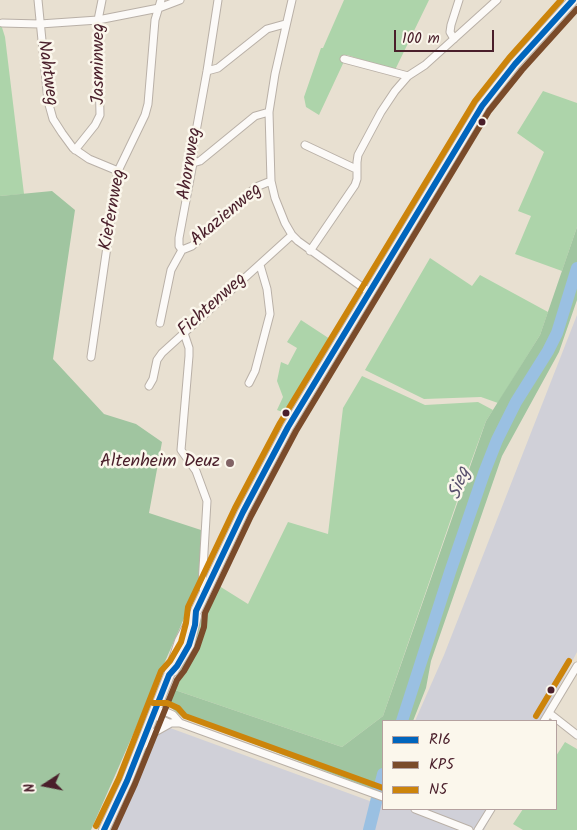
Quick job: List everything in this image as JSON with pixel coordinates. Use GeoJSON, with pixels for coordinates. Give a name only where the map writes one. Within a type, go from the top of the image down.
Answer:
{"type":"FeatureCollection","features":[{"type":"Feature","properties":{"kind":"main road"},"geometry":{"type":"LineString","coordinates":[[104,830],[169,675],[177,666],[189,645],[195,625],[196,612],[243,512],[288,427],[482,106],[515,64],[573,2]]}},
{"type":"Feature","properties":{"kind":"street","name":"Nahtweg"},"geometry":{"type":"LineString","coordinates":[[38,0],[48,101],[53,119],[75,150],[89,159],[118,171]]}},
{"type":"Feature","properties":{"kind":"street","name":"Jasminweg"},"geometry":{"type":"LineString","coordinates":[[75,150],[96,125],[100,115],[98,20],[102,0]]}},
{"type":"Feature","properties":{"kind":"street","name":"Kiefernweg"},"geometry":{"type":"LineString","coordinates":[[91,357],[118,171],[145,115],[148,104],[155,20],[161,0]]}},
{"type":"Feature","properties":{"kind":"street"},"geometry":{"type":"LineString","coordinates":[[2,22],[40,24],[98,20],[159,8],[180,0]]}},
{"type":"Feature","properties":{"kind":"street","name":"Ahornweg"},"geometry":{"type":"LineString","coordinates":[[160,323],[171,270],[182,250],[179,246],[179,238],[193,163],[193,148],[218,0]]}},
{"type":"Feature","properties":{"kind":"street"},"geometry":{"type":"LineString","coordinates":[[292,0],[274,74],[269,112],[271,181],[279,210],[292,235],[310,251],[370,292]]}},
{"type":"Feature","properties":{"kind":"street"},"geometry":{"type":"LineString","coordinates":[[454,39],[450,32],[459,0]]}},
{"type":"Feature","properties":{"kind":"street"},"geometry":{"type":"LineString","coordinates":[[310,251],[355,185],[358,155],[381,112],[395,91],[408,76],[426,65],[497,0]]}},
{"type":"Feature","properties":{"kind":"street"},"geometry":{"type":"LineString","coordinates":[[207,71],[218,68],[267,29],[285,24]]}},
{"type":"Feature","properties":{"kind":"street"},"geometry":{"type":"LineString","coordinates":[[344,59],[408,76]]}},
{"type":"Feature","properties":{"kind":"street"},"geometry":{"type":"LineString","coordinates":[[193,163],[200,161],[256,116],[269,112]]}},
{"type":"Feature","properties":{"kind":"street"},"geometry":{"type":"LineString","coordinates":[[305,145],[356,169]]}},
{"type":"Feature","properties":{"kind":"street","name":"Akazienweg"},"geometry":{"type":"LineString","coordinates":[[182,250],[192,246],[256,187],[271,181]]}},
{"type":"Feature","properties":{"kind":"street","name":"Fichtenweg"},"geometry":{"type":"LineString","coordinates":[[149,386],[153,379],[157,360],[162,354],[292,235]]}},
{"type":"Feature","properties":{"kind":"street"},"geometry":{"type":"LineString","coordinates":[[249,383],[255,370],[270,314],[267,289],[260,264]]}},
{"type":"Feature","properties":{"kind":"street"},"geometry":{"type":"LineString","coordinates":[[184,332],[189,348],[189,356],[181,450],[196,471],[207,501],[202,586],[205,593]]}},
{"type":"Feature","properties":{"kind":"street"},"geometry":{"type":"LineString","coordinates":[[545,720],[577,666]]}},
{"type":"Feature","properties":{"kind":"street"},"geometry":{"type":"LineString","coordinates":[[154,712],[164,711],[172,715],[176,723]]}},
{"type":"Feature","properties":{"kind":"street"},"geometry":{"type":"LineString","coordinates":[[549,713],[577,735]]}},
{"type":"Feature","properties":{"kind":"street"},"geometry":{"type":"LineString","coordinates":[[138,752],[155,732],[176,723],[382,797]]}},
{"type":"Feature","properties":{"kind":"street"},"geometry":{"type":"LineString","coordinates":[[418,810],[469,830]]}},
{"type":"Feature","properties":{"kind":"street"},"geometry":{"type":"LineString","coordinates":[[478,830],[490,810]]}},
{"type":"Feature","properties":{"kind":"shaded area"},"geometry":{"type":"Polygon","coordinates":[[[577,315],[577,652],[542,720],[415,720],[444,655],[577,315]]]}},
{"type":"Feature","properties":{"kind":"shaded area"},"geometry":{"type":"Polygon","coordinates":[[[162,725],[378,804],[382,797],[382,810],[494,810],[484,830],[113,830],[162,725]]]}},
{"type":"Feature","properties":{"kind":"green space"},"geometry":{"type":"Polygon","coordinates":[[[344,0],[429,0],[395,70],[347,55],[319,115],[306,107],[304,97],[321,48],[323,48],[344,0]]]}},
{"type":"Feature","properties":{"kind":"green space"},"geometry":{"type":"Polygon","coordinates":[[[0,21],[5,37],[24,194],[0,196],[0,21]]]}},
{"type":"Feature","properties":{"kind":"green space"},"geometry":{"type":"Polygon","coordinates":[[[543,91],[577,103],[577,227],[562,271],[515,254],[531,216],[518,211],[544,152],[517,133],[543,91]]]}},
{"type":"Feature","properties":{"kind":"green space"},"geometry":{"type":"Polygon","coordinates":[[[52,191],[75,210],[53,359],[104,414],[136,424],[162,442],[149,513],[201,530],[200,582],[91,830],[0,830],[0,196],[52,191]]]}},
{"type":"Feature","properties":{"kind":"green space"},"geometry":{"type":"Polygon","coordinates":[[[577,227],[577,300],[559,352],[502,456],[431,661],[426,688],[413,720],[382,720],[382,793],[181,716],[168,705],[172,689],[342,747],[383,716],[486,421],[540,335],[577,227]]]}},
{"type":"Feature","properties":{"kind":"green space"},"geometry":{"type":"Polygon","coordinates":[[[430,258],[472,286],[480,275],[548,312],[540,335],[498,403],[481,397],[424,399],[365,370],[430,258]]]}},
{"type":"Feature","properties":{"kind":"green space"},"geometry":{"type":"Polygon","coordinates":[[[301,320],[333,341],[285,413],[277,410],[283,397],[277,381],[281,362],[288,365],[297,348],[287,342],[301,320]]]}},
{"type":"Feature","properties":{"kind":"green space"},"geometry":{"type":"Polygon","coordinates":[[[362,376],[425,405],[478,402],[493,410],[486,421],[464,481],[383,716],[342,747],[172,689],[216,584],[248,604],[288,522],[328,534],[343,408],[362,376]]]}},
{"type":"Feature","properties":{"kind":"green space"},"geometry":{"type":"Polygon","coordinates":[[[565,742],[577,749],[577,830],[523,830],[513,824],[522,810],[557,810],[557,754],[565,742]]]}},
{"type":"Feature","properties":{"kind":"waterway","name":"Sieg"},"geometry":{"type":"LineString","coordinates":[[402,720],[484,473],[497,440],[516,402],[557,333],[577,268]]}},
{"type":"Feature","properties":{"kind":"waterway","name":"Sieg"},"geometry":{"type":"LineString","coordinates":[[369,830],[382,778]]}},
{"type":"Feature","properties":{"kind":"transit line","name":"N5"},"geometry":{"type":"LineString","coordinates":[[96,826],[119,778],[161,671],[170,661],[181,642],[188,607],[235,508],[280,423],[475,101],[509,58],[561,0]]}},
{"type":"Feature","properties":{"kind":"transit line","name":"R16"},"geometry":{"type":"LineString","coordinates":[[104,830],[127,781],[169,675],[177,666],[189,645],[195,625],[196,611],[243,512],[288,427],[482,106],[515,64],[573,0]]}},
{"type":"Feature","properties":{"kind":"transit line","name":"KP5"},"geometry":{"type":"LineString","coordinates":[[114,830],[135,784],[177,680],[197,648],[204,627],[205,613],[251,516],[296,431],[489,111],[522,70],[577,9]]}},
{"type":"Feature","properties":{"kind":"transit line","name":"N5"},"geometry":{"type":"LineString","coordinates":[[536,716],[569,661]]}},
{"type":"Feature","properties":{"kind":"transit line","name":"N5"},"geometry":{"type":"LineString","coordinates":[[153,703],[167,703],[178,708],[185,716],[382,788]]}},
{"type":"Feature","properties":{"kind":"place","name":"Altenheim Deuz"},"geometry":{"type":"Point","coordinates":[230,463]}}]}
